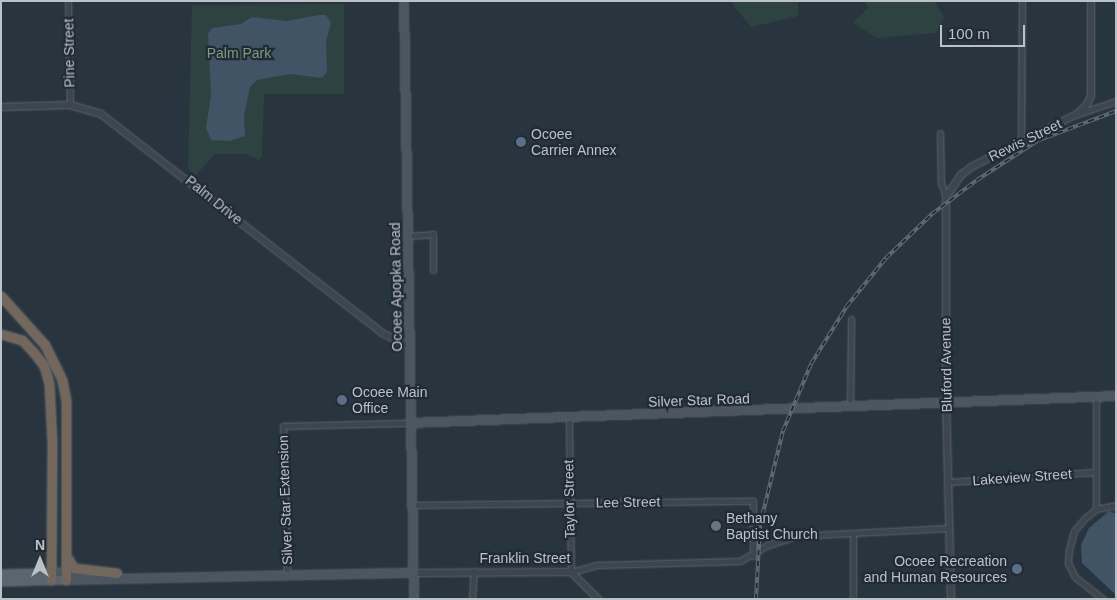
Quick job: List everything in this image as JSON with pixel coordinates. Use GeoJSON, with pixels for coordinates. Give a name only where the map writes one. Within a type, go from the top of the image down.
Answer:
{"type":"FeatureCollection","features":[{"type":"Feature","properties":{"kind":"highway"},"geometry":{"type":"LineString","coordinates":[[1,296],[45,345],[62,380],[66,400],[66,576]]}},
{"type":"Feature","properties":{"kind":"highway"},"geometry":{"type":"LineString","coordinates":[[1,334],[22,340],[28,346],[44,366],[49,383],[52,442],[51,576]]}},
{"type":"Feature","properties":{"kind":"highway"},"geometry":{"type":"LineString","coordinates":[[65,554],[74,568],[117,573]]}},
{"type":"Feature","properties":{"kind":"main road","name":"Ocoee Apopka Road"},"geometry":{"type":"LineString","coordinates":[[404,1],[414,599]]}},
{"type":"Feature","properties":{"kind":"main road","name":"Silver Star Road"},"geometry":{"type":"LineString","coordinates":[[410,423],[1116,396]]}},
{"type":"Feature","properties":{"kind":"main road","name":"Franklin Street"},"geometry":{"type":"LineString","coordinates":[[66,576],[117,573],[153,576]]}},
{"type":"Feature","properties":{"kind":"main road","name":"Franklin Street"},"geometry":{"type":"LineString","coordinates":[[1,574],[153,576],[413,573]]}},
{"type":"Feature","properties":{"kind":"main road","name":"Franklin Street"},"geometry":{"type":"LineString","coordinates":[[1,582],[51,576]]}},
{"type":"Feature","properties":{"kind":"street","name":"Pine Street"},"geometry":{"type":"LineString","coordinates":[[68,1],[70,105]]}},
{"type":"Feature","properties":{"kind":"street"},"geometry":{"type":"LineString","coordinates":[[1021,141],[1022,1]]}},
{"type":"Feature","properties":{"kind":"street"},"geometry":{"type":"LineString","coordinates":[[1077,114],[1091,96],[1092,1]]}},
{"type":"Feature","properties":{"kind":"street","name":"Rewis Street"},"geometry":{"type":"LineString","coordinates":[[946,196],[961,175],[1021,141],[1077,114],[1116,101]]}},
{"type":"Feature","properties":{"kind":"street","name":"Palm Drive"},"geometry":{"type":"LineString","coordinates":[[1,106],[70,105],[90,110],[113,122],[382,332],[409,346]]}},
{"type":"Feature","properties":{"kind":"street","name":"Bluford Avenue"},"geometry":{"type":"LineString","coordinates":[[940,133],[941,183],[946,196],[946,402],[951,599]]}},
{"type":"Feature","properties":{"kind":"street"},"geometry":{"type":"LineString","coordinates":[[408,236],[433,234],[433,270]]}},
{"type":"Feature","properties":{"kind":"street"},"geometry":{"type":"LineString","coordinates":[[850,406],[851,319]]}},
{"type":"Feature","properties":{"kind":"street"},"geometry":{"type":"LineString","coordinates":[[1096,397],[1096,509]]}},
{"type":"Feature","properties":{"kind":"street","name":"Taylor Street"},"geometry":{"type":"LineString","coordinates":[[569,418],[571,572]]}},
{"type":"Feature","properties":{"kind":"street","name":"Silver Star Road"},"geometry":{"type":"LineString","coordinates":[[283,426],[410,423]]}},
{"type":"Feature","properties":{"kind":"street","name":"Silver Star Extension"},"geometry":{"type":"LineString","coordinates":[[283,426],[287,574]]}},
{"type":"Feature","properties":{"kind":"street","name":"Lakeview Street"},"geometry":{"type":"LineString","coordinates":[[948,482],[1095,472]]}},
{"type":"Feature","properties":{"kind":"street","name":"Lee Street"},"geometry":{"type":"LineString","coordinates":[[412,505],[753,501],[753,556]]}},
{"type":"Feature","properties":{"kind":"street"},"geometry":{"type":"LineString","coordinates":[[1103,599],[1075,578],[1068,563],[1074,531],[1096,509],[1116,505]]}},
{"type":"Feature","properties":{"kind":"street","name":"Franklin Street"},"geometry":{"type":"LineString","coordinates":[[413,573],[474,571],[571,572],[597,565],[733,562],[753,556],[768,546],[795,536],[949,528]]}},
{"type":"Feature","properties":{"kind":"street"},"geometry":{"type":"LineString","coordinates":[[852,534],[854,599]]}},
{"type":"Feature","properties":{"kind":"street"},"geometry":{"type":"LineString","coordinates":[[472,599],[474,571]]}},
{"type":"Feature","properties":{"kind":"street"},"geometry":{"type":"LineString","coordinates":[[571,572],[598,599]]}},
{"type":"Feature","properties":{"kind":"green space"},"geometry":{"type":"Polygon","coordinates":[[[730,1],[798,1],[798,16],[751,27],[730,1]]]}},
{"type":"Feature","properties":{"kind":"green space"},"geometry":{"type":"Polygon","coordinates":[[[865,1],[934,1],[944,17],[936,33],[877,38],[853,23],[868,8],[865,1]]]}},
{"type":"Feature","properties":{"kind":"green space","name":"Palm Park"},"geometry":{"type":"Polygon","coordinates":[[[344,4],[344,94],[264,94],[262,155],[259,160],[246,154],[215,154],[196,175],[188,169],[192,5],[344,4]]]}},
{"type":"Feature","properties":{"kind":"water"},"geometry":{"type":"Polygon","coordinates":[[[326,15],[331,23],[326,41],[327,72],[322,78],[290,74],[257,80],[250,87],[244,115],[245,136],[229,141],[211,140],[206,128],[211,95],[208,34],[212,28],[241,24],[252,17],[287,21],[326,15]]]}},
{"type":"Feature","properties":{"kind":"water"},"geometry":{"type":"Polygon","coordinates":[[[1109,511],[1116,514],[1116,595],[1082,563],[1081,545],[1089,528],[1109,511]]]}},
{"type":"Feature","properties":{"kind":"railway"},"geometry":{"type":"LineString","coordinates":[[756,599],[760,525],[783,431],[811,364],[847,306],[886,258],[932,214],[977,180],[1037,141],[1116,111]]}},
{"type":"Feature","properties":{"kind":"place","name":"Ocoee Carrier Annex"},"geometry":{"type":"Point","coordinates":[521,142]}},
{"type":"Feature","properties":{"kind":"place","name":"Ocoee Main Office"},"geometry":{"type":"Point","coordinates":[342,400]}},
{"type":"Feature","properties":{"kind":"place","name":"Bethany Baptist Church"},"geometry":{"type":"Point","coordinates":[716,526]}},
{"type":"Feature","properties":{"kind":"place","name":"Ocoee Recreation and Human Resources"},"geometry":{"type":"Point","coordinates":[1017,569]}}]}
